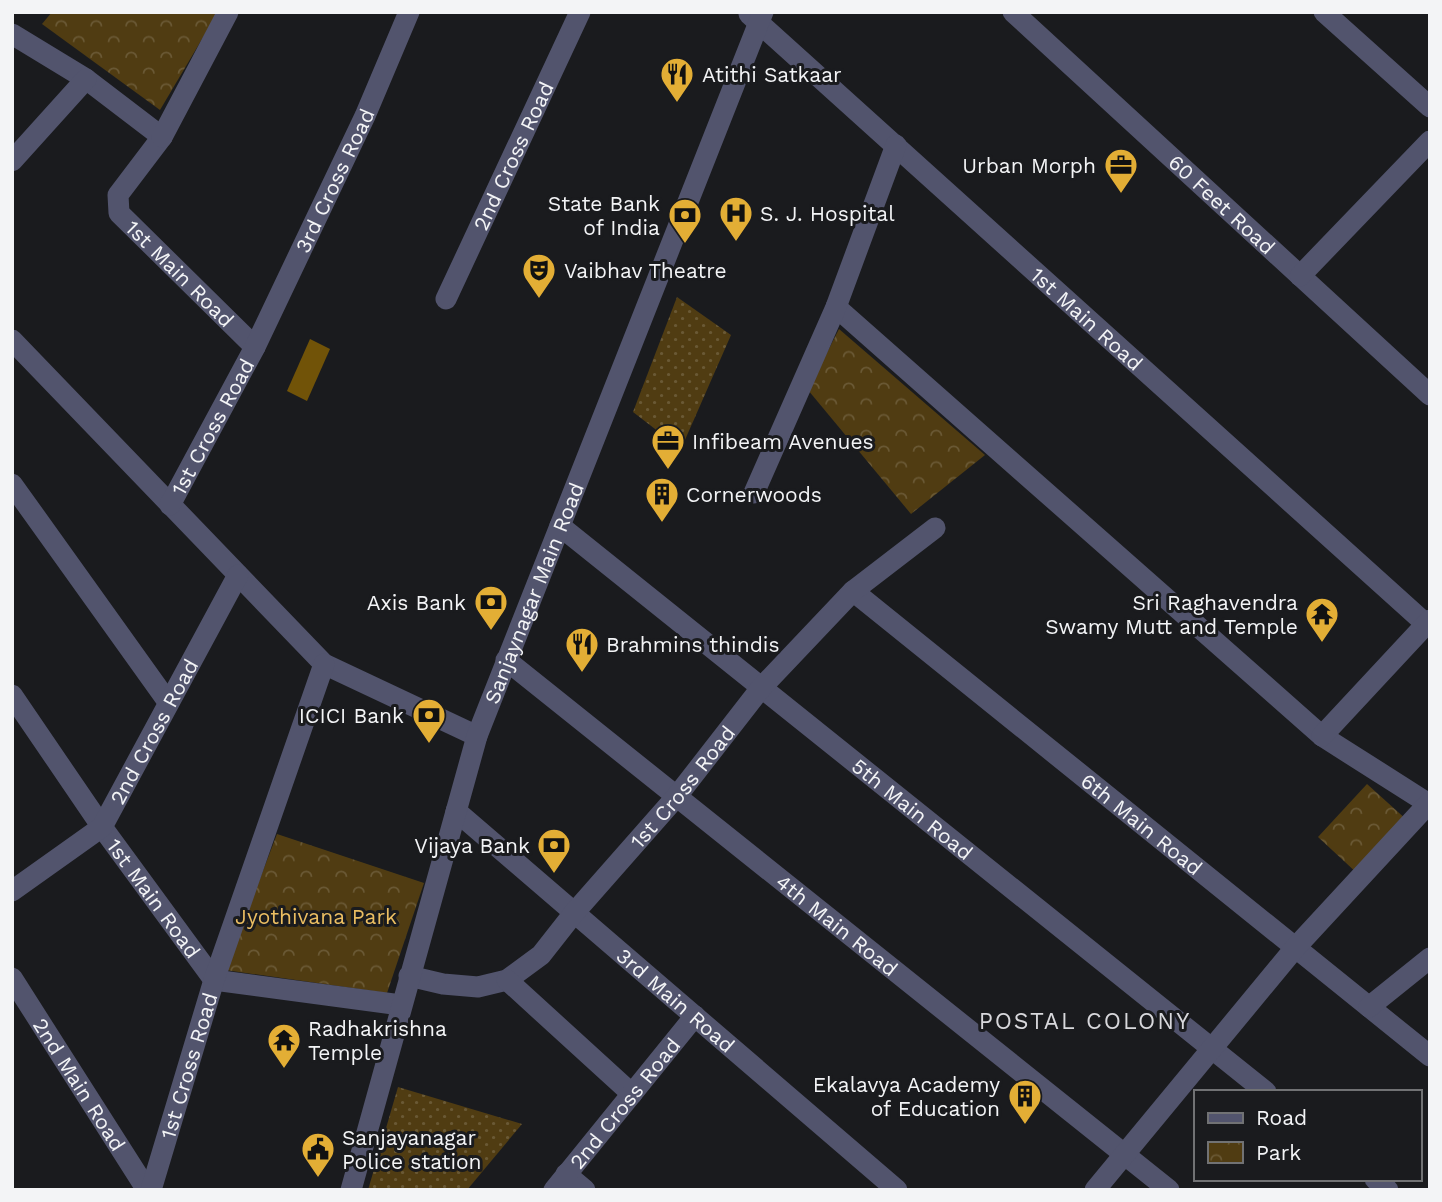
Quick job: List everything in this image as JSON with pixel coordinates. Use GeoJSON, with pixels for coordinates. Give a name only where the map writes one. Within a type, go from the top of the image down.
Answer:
{"type":"FeatureCollection","features":[{"type":"Feature","properties":{"kind":"street","name":"1st Main Road"},"geometry":{"type":"LineString","coordinates":[[228,12],[162,137],[118,195],[119,213],[255,347]]}},
{"type":"Feature","properties":{"kind":"street","name":"3rd Cross Road"},"geometry":{"type":"LineString","coordinates":[[255,347],[365,116],[409,12]]}},
{"type":"Feature","properties":{"kind":"street","name":"2nd Cross Road"},"geometry":{"type":"LineString","coordinates":[[446,299],[580,12]]}},
{"type":"Feature","properties":{"kind":"street","name":"60 Feet Road"},"geometry":{"type":"LineString","coordinates":[[1013,12],[1430,396]]}},
{"type":"Feature","properties":{"kind":"street"},"geometry":{"type":"LineString","coordinates":[[1324,12],[1430,107]]}},
{"type":"Feature","properties":{"kind":"street"},"geometry":{"type":"LineString","coordinates":[[1346,33],[1354,12]]}},
{"type":"Feature","properties":{"kind":"street","name":"1st Main Road"},"geometry":{"type":"LineString","coordinates":[[757,16],[896,145],[1428,622]]}},
{"type":"Feature","properties":{"kind":"street","name":"Sanjaynagar Main Road"},"geometry":{"type":"LineString","coordinates":[[353,1189],[401,1005],[477,736],[757,16]]}},
{"type":"Feature","properties":{"kind":"street"},"geometry":{"type":"LineString","coordinates":[[12,34],[86,79],[162,137]]}},
{"type":"Feature","properties":{"kind":"street"},"geometry":{"type":"LineString","coordinates":[[12,161],[86,79]]}},
{"type":"Feature","properties":{"kind":"street"},"geometry":{"type":"LineString","coordinates":[[1300,276],[1430,141]]}},
{"type":"Feature","properties":{"kind":"street"},"geometry":{"type":"LineString","coordinates":[[754,494],[836,307],[896,145]]}},
{"type":"Feature","properties":{"kind":"street"},"geometry":{"type":"LineString","coordinates":[[836,307],[1322,736],[1429,803],[1295,948],[1095,1190]]}},
{"type":"Feature","properties":{"kind":"street"},"geometry":{"type":"LineString","coordinates":[[12,340],[324,664],[477,736]]}},
{"type":"Feature","properties":{"kind":"street","name":"1st Cross Road"},"geometry":{"type":"LineString","coordinates":[[170,505],[255,347]]}},
{"type":"Feature","properties":{"kind":"street"},"geometry":{"type":"LineString","coordinates":[[12,484],[168,702]]}},
{"type":"Feature","properties":{"kind":"street","name":"5th Main Road"},"geometry":{"type":"LineString","coordinates":[[560,526],[1263,1090]]}},
{"type":"Feature","properties":{"kind":"street","name":"1st Cross Road"},"geometry":{"type":"LineString","coordinates":[[410,976],[443,984],[478,986],[507,980],[541,955],[574,913],[677,796],[761,688],[853,591],[935,527]]}},
{"type":"Feature","properties":{"kind":"street","name":"2nd Cross Road"},"geometry":{"type":"LineString","coordinates":[[12,891],[102,827],[238,575]]}},
{"type":"Feature","properties":{"kind":"street","name":"6th Main Road"},"geometry":{"type":"LineString","coordinates":[[853,591],[1430,1056]]}},
{"type":"Feature","properties":{"kind":"street"},"geometry":{"type":"LineString","coordinates":[[1322,736],[1428,622]]}},
{"type":"Feature","properties":{"kind":"street","name":"4th Main Road"},"geometry":{"type":"LineString","coordinates":[[506,660],[1168,1190]]}},
{"type":"Feature","properties":{"kind":"street","name":"1st Cross Road"},"geometry":{"type":"LineString","coordinates":[[149,1190],[214,980],[324,664]]}},
{"type":"Feature","properties":{"kind":"street","name":"1st Main Road"},"geometry":{"type":"LineString","coordinates":[[12,695],[102,827],[214,980],[401,1005]]}},
{"type":"Feature","properties":{"kind":"street","name":"3rd Main Road"},"geometry":{"type":"LineString","coordinates":[[456,811],[897,1190]]}},
{"type":"Feature","properties":{"kind":"street"},"geometry":{"type":"LineString","coordinates":[[1369,1007],[1430,958]]}},
{"type":"Feature","properties":{"kind":"street","name":"2nd Main Road"},"geometry":{"type":"LineString","coordinates":[[12,978],[149,1190]]}},
{"type":"Feature","properties":{"kind":"street"},"geometry":{"type":"LineString","coordinates":[[507,980],[632,1094]]}},
{"type":"Feature","properties":{"kind":"street","name":"2nd Cross Road"},"geometry":{"type":"LineString","coordinates":[[560,1182],[695,1016]]}},
{"type":"Feature","properties":{"kind":"street"},"geometry":{"type":"LineString","coordinates":[[560,1182],[585,1190]]}},
{"type":"Feature","properties":{"kind":"green space"},"geometry":{"type":"Polygon","coordinates":[[[52,12],[218,12],[160,110],[42,24],[52,12]]]}},
{"type":"Feature","properties":{"kind":"green space"},"geometry":{"type":"Polygon","coordinates":[[[677,297],[731,335],[681,449],[633,412],[677,297]]]}},
{"type":"Feature","properties":{"kind":"green space"},"geometry":{"type":"Polygon","coordinates":[[[839,329],[985,455],[911,514],[808,390],[839,329]]]}},
{"type":"Feature","properties":{"kind":"green space"},"geometry":{"type":"Polygon","coordinates":[[[1367,784],[1408,821],[1359,875],[1318,837],[1367,784]]]}},
{"type":"Feature","properties":{"kind":"green space","name":"Jyothivana Park"},"geometry":{"type":"Polygon","coordinates":[[[277,834],[424,883],[387,993],[225,970],[277,834]]]}},
{"type":"Feature","properties":{"kind":"green space"},"geometry":{"type":"Polygon","coordinates":[[[398,1087],[522,1124],[467,1190],[368,1190],[398,1087]]]}},
{"type":"Feature","properties":{"kind":"shaded area"},"geometry":{"type":"Polygon","coordinates":[[[310,339],[330,349],[307,401],[287,391],[310,339]]]}},
{"type":"Feature","properties":{"kind":"place","name":"Atithi Satkaar"},"geometry":{"type":"Point","coordinates":[677,104]}},
{"type":"Feature","properties":{"kind":"place","name":"Urban Morph"},"geometry":{"type":"Point","coordinates":[1121,195]}},
{"type":"Feature","properties":{"kind":"place","name":"S. J. Hospital"},"geometry":{"type":"Point","coordinates":[736,243]}},
{"type":"Feature","properties":{"kind":"place","name":"State Bank of India"},"geometry":{"type":"Point","coordinates":[685,245]}},
{"type":"Feature","properties":{"kind":"place","name":"Vaibhav Theatre"},"geometry":{"type":"Point","coordinates":[539,300]}},
{"type":"Feature","properties":{"kind":"place","name":"Infibeam Avenues"},"geometry":{"type":"Point","coordinates":[668,471]}},
{"type":"Feature","properties":{"kind":"place","name":"Cornerwoods"},"geometry":{"type":"Point","coordinates":[662,524]}},
{"type":"Feature","properties":{"kind":"place","name":"Axis Bank"},"geometry":{"type":"Point","coordinates":[491,632]}},
{"type":"Feature","properties":{"kind":"place","name":"Sri Raghavendra Swamy Mutt and Temple"},"geometry":{"type":"Point","coordinates":[1322,644]}},
{"type":"Feature","properties":{"kind":"place","name":"Brahmins thindis"},"geometry":{"type":"Point","coordinates":[582,674]}},
{"type":"Feature","properties":{"kind":"place","name":"ICICI Bank"},"geometry":{"type":"Point","coordinates":[429,745]}},
{"type":"Feature","properties":{"kind":"place","name":"Vijaya Bank"},"geometry":{"type":"Point","coordinates":[554,875]}},
{"type":"Feature","properties":{"kind":"place","name":"Radhakrishna Temple"},"geometry":{"type":"Point","coordinates":[284,1070]}},
{"type":"Feature","properties":{"kind":"place","name":"Ekalavya Academy of Education"},"geometry":{"type":"Point","coordinates":[1025,1126]}},
{"type":"Feature","properties":{"kind":"place","name":"Sanjayanagar Police station"},"geometry":{"type":"Point","coordinates":[318,1179]}},
{"type":"Feature","properties":{"kind":"district","name":"POSTAL COLONY"},"geometry":{"type":"Point","coordinates":[1085,1021]}}]}
